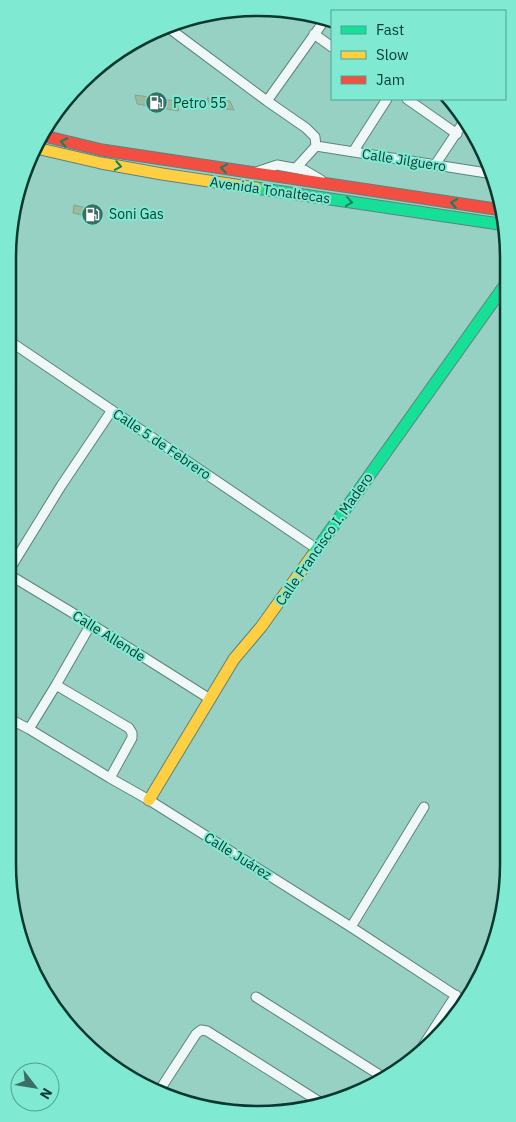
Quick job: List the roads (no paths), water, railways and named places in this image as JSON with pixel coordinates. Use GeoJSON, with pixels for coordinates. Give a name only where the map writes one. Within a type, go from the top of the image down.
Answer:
{"type":"FeatureCollection","features":[{"type":"Feature","properties":{"kind":"main road","name":"Avenida Tonaltecas"},"geometry":{"type":"LineString","coordinates":[[49,137],[102,150],[495,209]]}},
{"type":"Feature","properties":{"kind":"main road","name":"Avenida Tonaltecas"},"geometry":{"type":"LineString","coordinates":[[42,149],[101,164],[162,174],[498,224]]}},
{"type":"Feature","properties":{"kind":"main road","name":"Calle Francisco I. Madero"},"geometry":{"type":"LineString","coordinates":[[149,800],[234,660],[261,627],[500,290]]}},
{"type":"Feature","properties":{"kind":"street"},"geometry":{"type":"LineString","coordinates":[[267,101],[322,24]]}},
{"type":"Feature","properties":{"kind":"street"},"geometry":{"type":"LineString","coordinates":[[174,32],[306,128],[315,137],[316,146],[296,168]]}},
{"type":"Feature","properties":{"kind":"street"},"geometry":{"type":"LineString","coordinates":[[314,34],[331,46]]}},
{"type":"Feature","properties":{"kind":"street"},"geometry":{"type":"LineString","coordinates":[[354,152],[386,100]]}},
{"type":"Feature","properties":{"kind":"street"},"geometry":{"type":"LineString","coordinates":[[407,100],[457,134]]}},
{"type":"Feature","properties":{"kind":"street"},"geometry":{"type":"LineString","coordinates":[[435,166],[461,127]]}},
{"type":"Feature","properties":{"kind":"street","name":"Calle Jilguero"},"geometry":{"type":"LineString","coordinates":[[316,146],[484,173]]}},
{"type":"Feature","properties":{"kind":"street"},"geometry":{"type":"LineString","coordinates":[[254,172],[277,165],[304,170],[328,183]]}},
{"type":"Feature","properties":{"kind":"street","name":"Calle 5 de Febrero"},"geometry":{"type":"LineString","coordinates":[[16,345],[317,549]]}},
{"type":"Feature","properties":{"kind":"street"},"geometry":{"type":"LineString","coordinates":[[16,560],[61,486],[112,410]]}},
{"type":"Feature","properties":{"kind":"street","name":"Calle Allende"},"geometry":{"type":"LineString","coordinates":[[16,578],[210,699]]}},
{"type":"Feature","properties":{"kind":"street"},"geometry":{"type":"LineString","coordinates":[[29,730],[91,624]]}},
{"type":"Feature","properties":{"kind":"street"},"geometry":{"type":"LineString","coordinates":[[56,685],[129,728],[132,733],[132,738],[110,778]]}},
{"type":"Feature","properties":{"kind":"street","name":"Calle Juárez"},"geometry":{"type":"LineString","coordinates":[[16,723],[149,800],[459,997]]}},
{"type":"Feature","properties":{"kind":"street"},"geometry":{"type":"LineString","coordinates":[[351,927],[424,807]]}},
{"type":"Feature","properties":{"kind":"street"},"geometry":{"type":"LineString","coordinates":[[433,1031],[456,995]]}},
{"type":"Feature","properties":{"kind":"street"},"geometry":{"type":"LineString","coordinates":[[256,997],[378,1074]]}},
{"type":"Feature","properties":{"kind":"street"},"geometry":{"type":"LineString","coordinates":[[162,1086],[196,1034],[201,1030],[207,1031],[315,1099]]}},
{"type":"Feature","properties":{"kind":"place","name":"Petro 55"},"geometry":{"type":"Point","coordinates":[157,103]}},
{"type":"Feature","properties":{"kind":"place","name":"Soni Gas"},"geometry":{"type":"Point","coordinates":[93,214]}}]}
